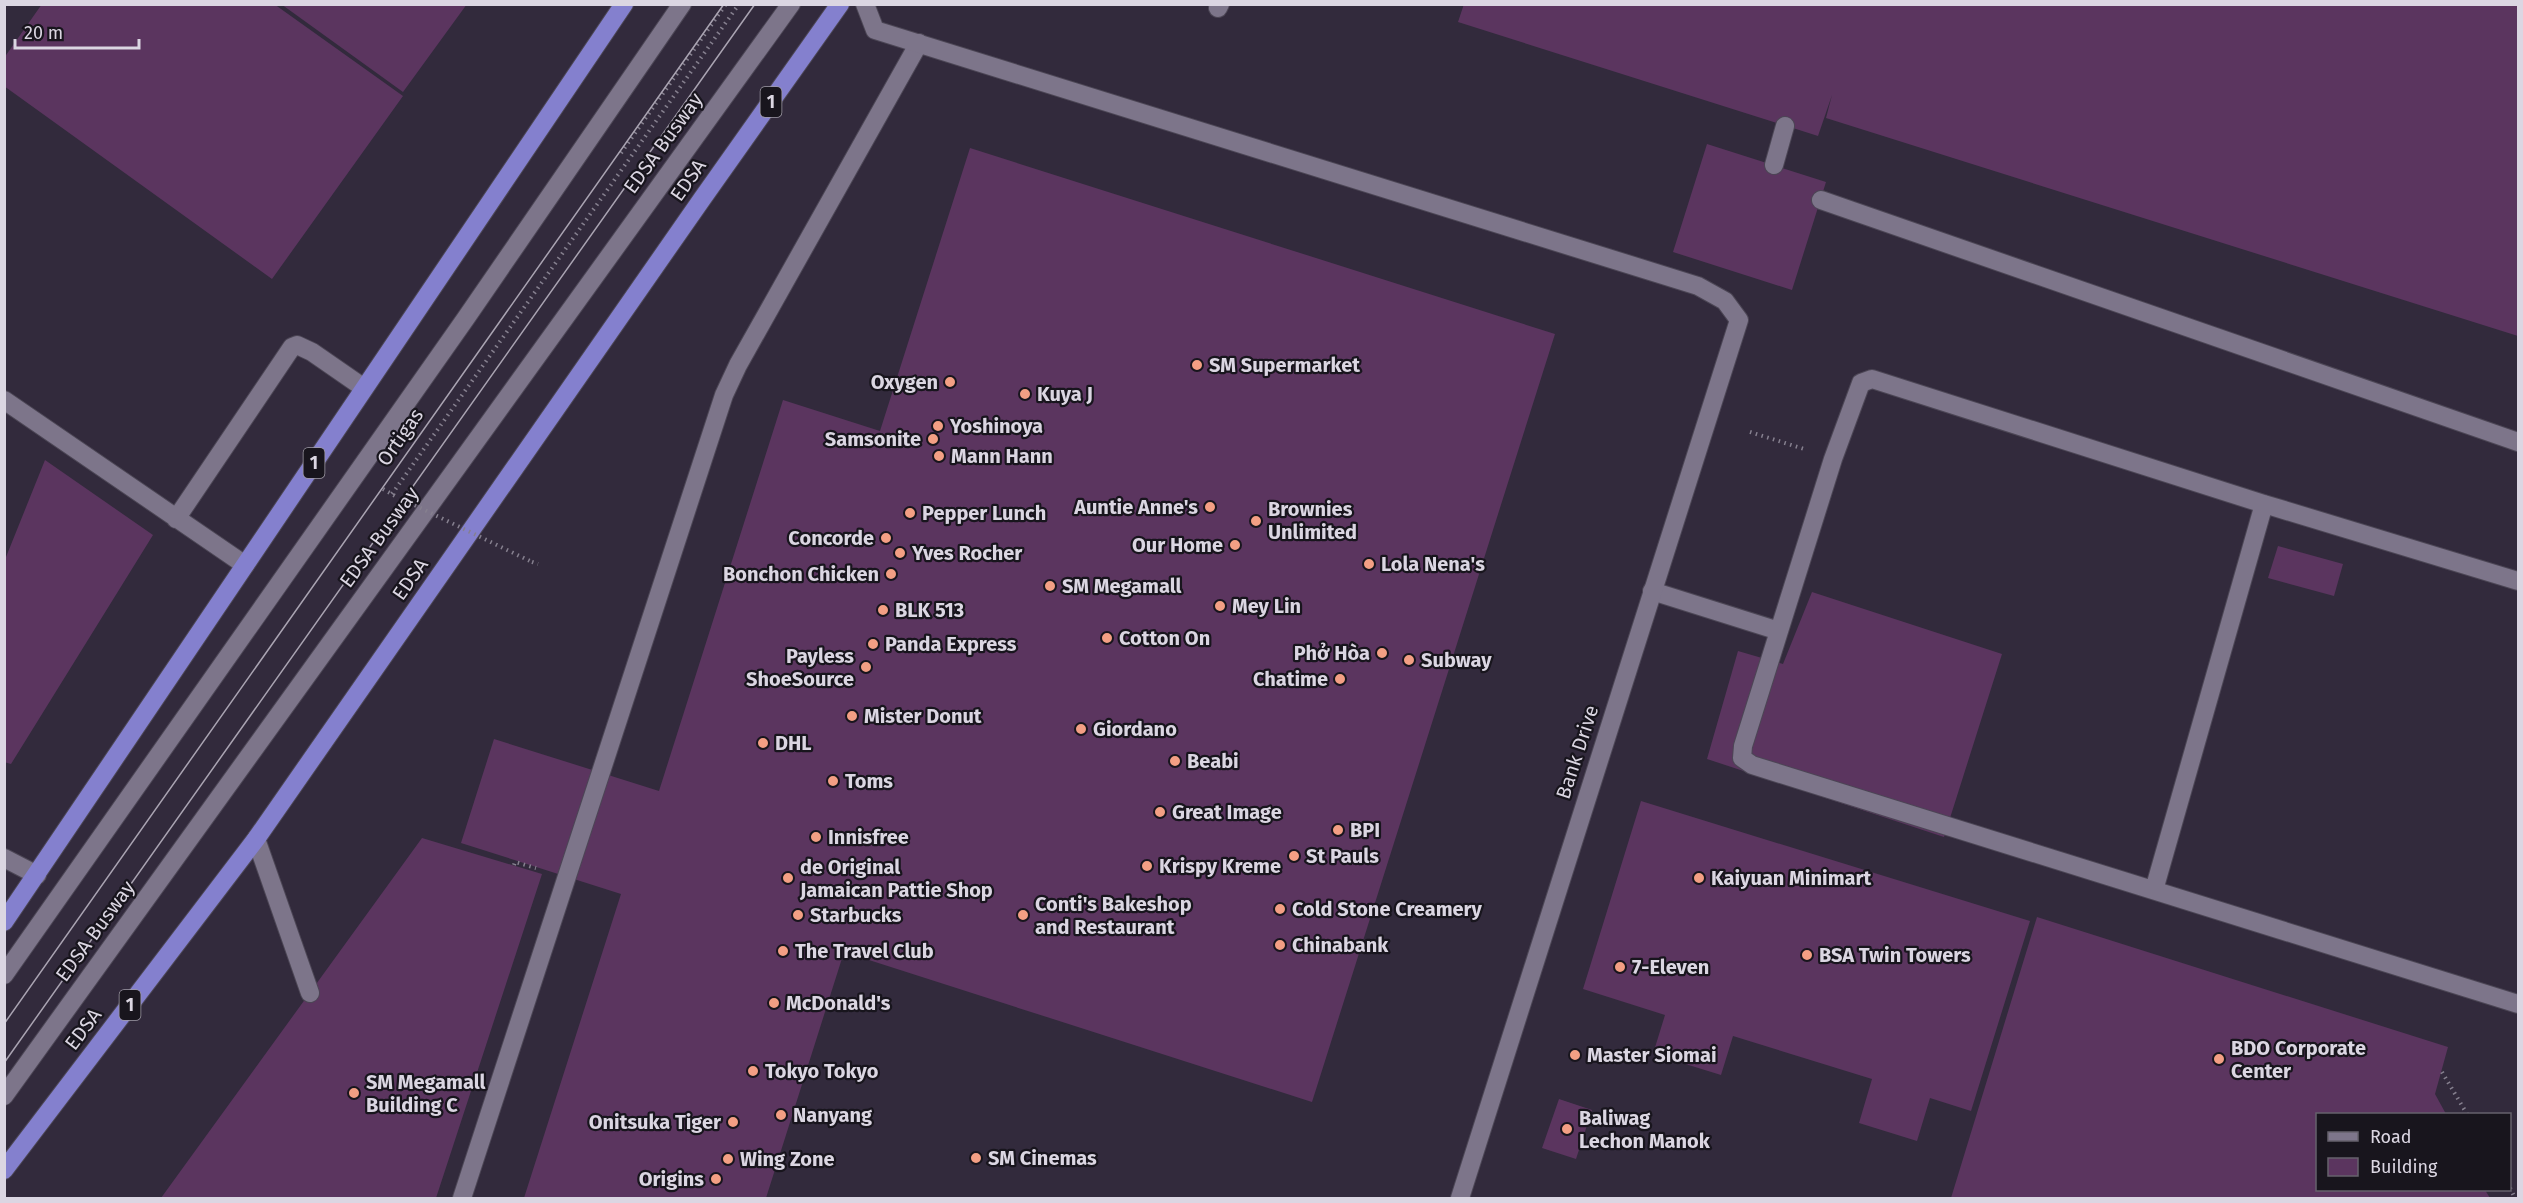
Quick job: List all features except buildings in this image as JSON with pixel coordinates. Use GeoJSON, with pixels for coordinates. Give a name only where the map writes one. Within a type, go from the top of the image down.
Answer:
{"type":"FeatureCollection","features":[{"type":"Feature","properties":{"kind":"highway","name":"1"},"geometry":{"type":"LineString","coordinates":[[4,922],[624,4]]}},
{"type":"Feature","properties":{"kind":"highway","name":"EDSA"},"geometry":{"type":"LineString","coordinates":[[4,1170],[256,839],[688,218],[840,4]]}},
{"type":"Feature","properties":{"kind":"street"},"geometry":{"type":"LineString","coordinates":[[4,975],[466,318],[682,4]]}},
{"type":"Feature","properties":{"kind":"street","name":"EDSA Busway"},"geometry":{"type":"LineString","coordinates":[[4,1096],[791,4]]}},
{"type":"Feature","properties":{"kind":"street"},"geometry":{"type":"LineString","coordinates":[[462,1198],[724,395],[738,365],[919,43],[875,30],[866,4]]}},
{"type":"Feature","properties":{"kind":"street","name":"Bank Drive"},"geometry":{"type":"LineString","coordinates":[[919,43],[1698,286],[1725,301],[1738,320],[1460,1198]]}},
{"type":"Feature","properties":{"kind":"street"},"geometry":{"type":"LineString","coordinates":[[1774,165],[1785,126]]}},
{"type":"Feature","properties":{"kind":"street"},"geometry":{"type":"LineString","coordinates":[[1821,200],[2518,441]]}},
{"type":"Feature","properties":{"kind":"street"},"geometry":{"type":"LineString","coordinates":[[176,519],[292,347],[297,345],[312,352],[364,388]]}},
{"type":"Feature","properties":{"kind":"street"},"geometry":{"type":"LineString","coordinates":[[2518,581],[2264,504],[1872,379],[1861,383],[1833,459],[1743,746],[1742,758],[1752,765],[2518,1004]]}},
{"type":"Feature","properties":{"kind":"street"},"geometry":{"type":"LineString","coordinates":[[4,400],[244,565]]}},
{"type":"Feature","properties":{"kind":"street"},"geometry":{"type":"LineString","coordinates":[[2154,890],[2264,504]]}},
{"type":"Feature","properties":{"kind":"street"},"geometry":{"type":"LineString","coordinates":[[1652,591],[1779,631]]}},
{"type":"Feature","properties":{"kind":"street"},"geometry":{"type":"LineString","coordinates":[[256,839],[310,993]]}},
{"type":"Feature","properties":{"kind":"street"},"geometry":{"type":"LineString","coordinates":[[4,858],[37,875]]}},
{"type":"Feature","properties":{"kind":"path"},"geometry":{"type":"LineString","coordinates":[[616,159],[726,4]]}},
{"type":"Feature","properties":{"kind":"path"},"geometry":{"type":"LineString","coordinates":[[538,564],[392,494],[739,4]]}},
{"type":"Feature","properties":{"kind":"path"},"geometry":{"type":"LineString","coordinates":[[1750,432],[1833,459]]}},
{"type":"Feature","properties":{"kind":"path","name":"Ortigas"},"geometry":{"type":"LineString","coordinates":[[389,479],[382,489],[392,494]]}},
{"type":"Feature","properties":{"kind":"path","name":"Ortigas"},"geometry":{"type":"LineString","coordinates":[[404,501],[411,491]]}},
{"type":"Feature","properties":{"kind":"path"},"geometry":{"type":"LineString","coordinates":[[2442,1072],[2466,1113]]}},
{"type":"Feature","properties":{"kind":"tram line"},"geometry":{"type":"LineString","coordinates":[[4,1024],[724,4]]}},
{"type":"Feature","properties":{"kind":"tram line"},"geometry":{"type":"LineString","coordinates":[[4,1063],[755,4]]}},
{"type":"Feature","properties":{"kind":"place","name":"SM Supermarket"},"geometry":{"type":"Point","coordinates":[1197,365]}},
{"type":"Feature","properties":{"kind":"place","name":"Oxygen"},"geometry":{"type":"Point","coordinates":[950,382]}},
{"type":"Feature","properties":{"kind":"place","name":"Kuya J"},"geometry":{"type":"Point","coordinates":[1025,394]}},
{"type":"Feature","properties":{"kind":"place","name":"Yoshinoya"},"geometry":{"type":"Point","coordinates":[938,426]}},
{"type":"Feature","properties":{"kind":"place","name":"Samsonite"},"geometry":{"type":"Point","coordinates":[933,439]}},
{"type":"Feature","properties":{"kind":"place","name":"Mann Hann"},"geometry":{"type":"Point","coordinates":[939,456]}},
{"type":"Feature","properties":{"kind":"place","name":"Auntie Anne's"},"geometry":{"type":"Point","coordinates":[1210,507]}},
{"type":"Feature","properties":{"kind":"place","name":"Pepper Lunch"},"geometry":{"type":"Point","coordinates":[910,513]}},
{"type":"Feature","properties":{"kind":"place","name":"Brownies Unlimited"},"geometry":{"type":"Point","coordinates":[1256,521]}},
{"type":"Feature","properties":{"kind":"place","name":"Concorde"},"geometry":{"type":"Point","coordinates":[886,538]}},
{"type":"Feature","properties":{"kind":"place","name":"Our Home"},"geometry":{"type":"Point","coordinates":[1235,545]}},
{"type":"Feature","properties":{"kind":"place","name":"Yves Rocher"},"geometry":{"type":"Point","coordinates":[900,553]}},
{"type":"Feature","properties":{"kind":"place","name":"Lola Nena's"},"geometry":{"type":"Point","coordinates":[1369,564]}},
{"type":"Feature","properties":{"kind":"place","name":"Bonchon Chicken"},"geometry":{"type":"Point","coordinates":[891,574]}},
{"type":"Feature","properties":{"kind":"place","name":"SM Megamall"},"geometry":{"type":"Point","coordinates":[1050,586]}},
{"type":"Feature","properties":{"kind":"place","name":"Mey Lin"},"geometry":{"type":"Point","coordinates":[1220,606]}},
{"type":"Feature","properties":{"kind":"place","name":"BLK 513"},"geometry":{"type":"Point","coordinates":[883,610]}},
{"type":"Feature","properties":{"kind":"place","name":"Cotton On"},"geometry":{"type":"Point","coordinates":[1107,638]}},
{"type":"Feature","properties":{"kind":"place","name":"Panda Express"},"geometry":{"type":"Point","coordinates":[873,644]}},
{"type":"Feature","properties":{"kind":"place","name":"Phở Hòa"},"geometry":{"type":"Point","coordinates":[1382,653]}},
{"type":"Feature","properties":{"kind":"place","name":"Subway"},"geometry":{"type":"Point","coordinates":[1409,660]}},
{"type":"Feature","properties":{"kind":"place","name":"Payless ShoeSource"},"geometry":{"type":"Point","coordinates":[866,667]}},
{"type":"Feature","properties":{"kind":"place","name":"Chatime"},"geometry":{"type":"Point","coordinates":[1340,679]}},
{"type":"Feature","properties":{"kind":"place","name":"Mister Donut"},"geometry":{"type":"Point","coordinates":[852,716]}},
{"type":"Feature","properties":{"kind":"place","name":"Giordano"},"geometry":{"type":"Point","coordinates":[1081,729]}},
{"type":"Feature","properties":{"kind":"place","name":"DHL"},"geometry":{"type":"Point","coordinates":[763,743]}},
{"type":"Feature","properties":{"kind":"place","name":"Beabi"},"geometry":{"type":"Point","coordinates":[1175,761]}},
{"type":"Feature","properties":{"kind":"place","name":"Toms"},"geometry":{"type":"Point","coordinates":[833,781]}},
{"type":"Feature","properties":{"kind":"place","name":"Great Image"},"geometry":{"type":"Point","coordinates":[1160,812]}},
{"type":"Feature","properties":{"kind":"place","name":"BPI"},"geometry":{"type":"Point","coordinates":[1338,830]}},
{"type":"Feature","properties":{"kind":"place","name":"Innisfree"},"geometry":{"type":"Point","coordinates":[816,837]}},
{"type":"Feature","properties":{"kind":"place","name":"St Pauls"},"geometry":{"type":"Point","coordinates":[1294,856]}},
{"type":"Feature","properties":{"kind":"place","name":"Krispy Kreme"},"geometry":{"type":"Point","coordinates":[1147,866]}},
{"type":"Feature","properties":{"kind":"place","name":"de Original Jamaican Pattie Shop"},"geometry":{"type":"Point","coordinates":[788,878]}},
{"type":"Feature","properties":{"kind":"place","name":"Kaiyuan Minimart"},"geometry":{"type":"Point","coordinates":[1699,878]}},
{"type":"Feature","properties":{"kind":"place","name":"Cold Stone Creamery"},"geometry":{"type":"Point","coordinates":[1280,909]}},
{"type":"Feature","properties":{"kind":"place","name":"Starbucks"},"geometry":{"type":"Point","coordinates":[798,915]}},
{"type":"Feature","properties":{"kind":"place","name":"Conti's Bakeshop and Restaurant"},"geometry":{"type":"Point","coordinates":[1023,915]}},
{"type":"Feature","properties":{"kind":"place","name":"Chinabank"},"geometry":{"type":"Point","coordinates":[1280,945]}},
{"type":"Feature","properties":{"kind":"place","name":"The Travel Club"},"geometry":{"type":"Point","coordinates":[783,951]}},
{"type":"Feature","properties":{"kind":"place","name":"BSA Twin Towers"},"geometry":{"type":"Point","coordinates":[1807,955]}},
{"type":"Feature","properties":{"kind":"place","name":"7-Eleven"},"geometry":{"type":"Point","coordinates":[1620,967]}},
{"type":"Feature","properties":{"kind":"place","name":"McDonald's"},"geometry":{"type":"Point","coordinates":[774,1003]}},
{"type":"Feature","properties":{"kind":"place","name":"Master Siomai"},"geometry":{"type":"Point","coordinates":[1575,1055]}},
{"type":"Feature","properties":{"kind":"place","name":"BDO Corporate Center"},"geometry":{"type":"Point","coordinates":[2219,1059]}},
{"type":"Feature","properties":{"kind":"place","name":"Tokyo Tokyo"},"geometry":{"type":"Point","coordinates":[753,1071]}},
{"type":"Feature","properties":{"kind":"place","name":"SM Megamall Building C"},"geometry":{"type":"Point","coordinates":[354,1093]}},
{"type":"Feature","properties":{"kind":"place","name":"Nanyang"},"geometry":{"type":"Point","coordinates":[781,1115]}},
{"type":"Feature","properties":{"kind":"place","name":"Onitsuka Tiger"},"geometry":{"type":"Point","coordinates":[733,1122]}},
{"type":"Feature","properties":{"kind":"place","name":"Baliwag Lechon Manok"},"geometry":{"type":"Point","coordinates":[1567,1129]}},
{"type":"Feature","properties":{"kind":"place","name":"SM Cinemas"},"geometry":{"type":"Point","coordinates":[976,1158]}},
{"type":"Feature","properties":{"kind":"place","name":"Wing Zone"},"geometry":{"type":"Point","coordinates":[728,1159]}},
{"type":"Feature","properties":{"kind":"place","name":"Origins"},"geometry":{"type":"Point","coordinates":[716,1179]}}]}
